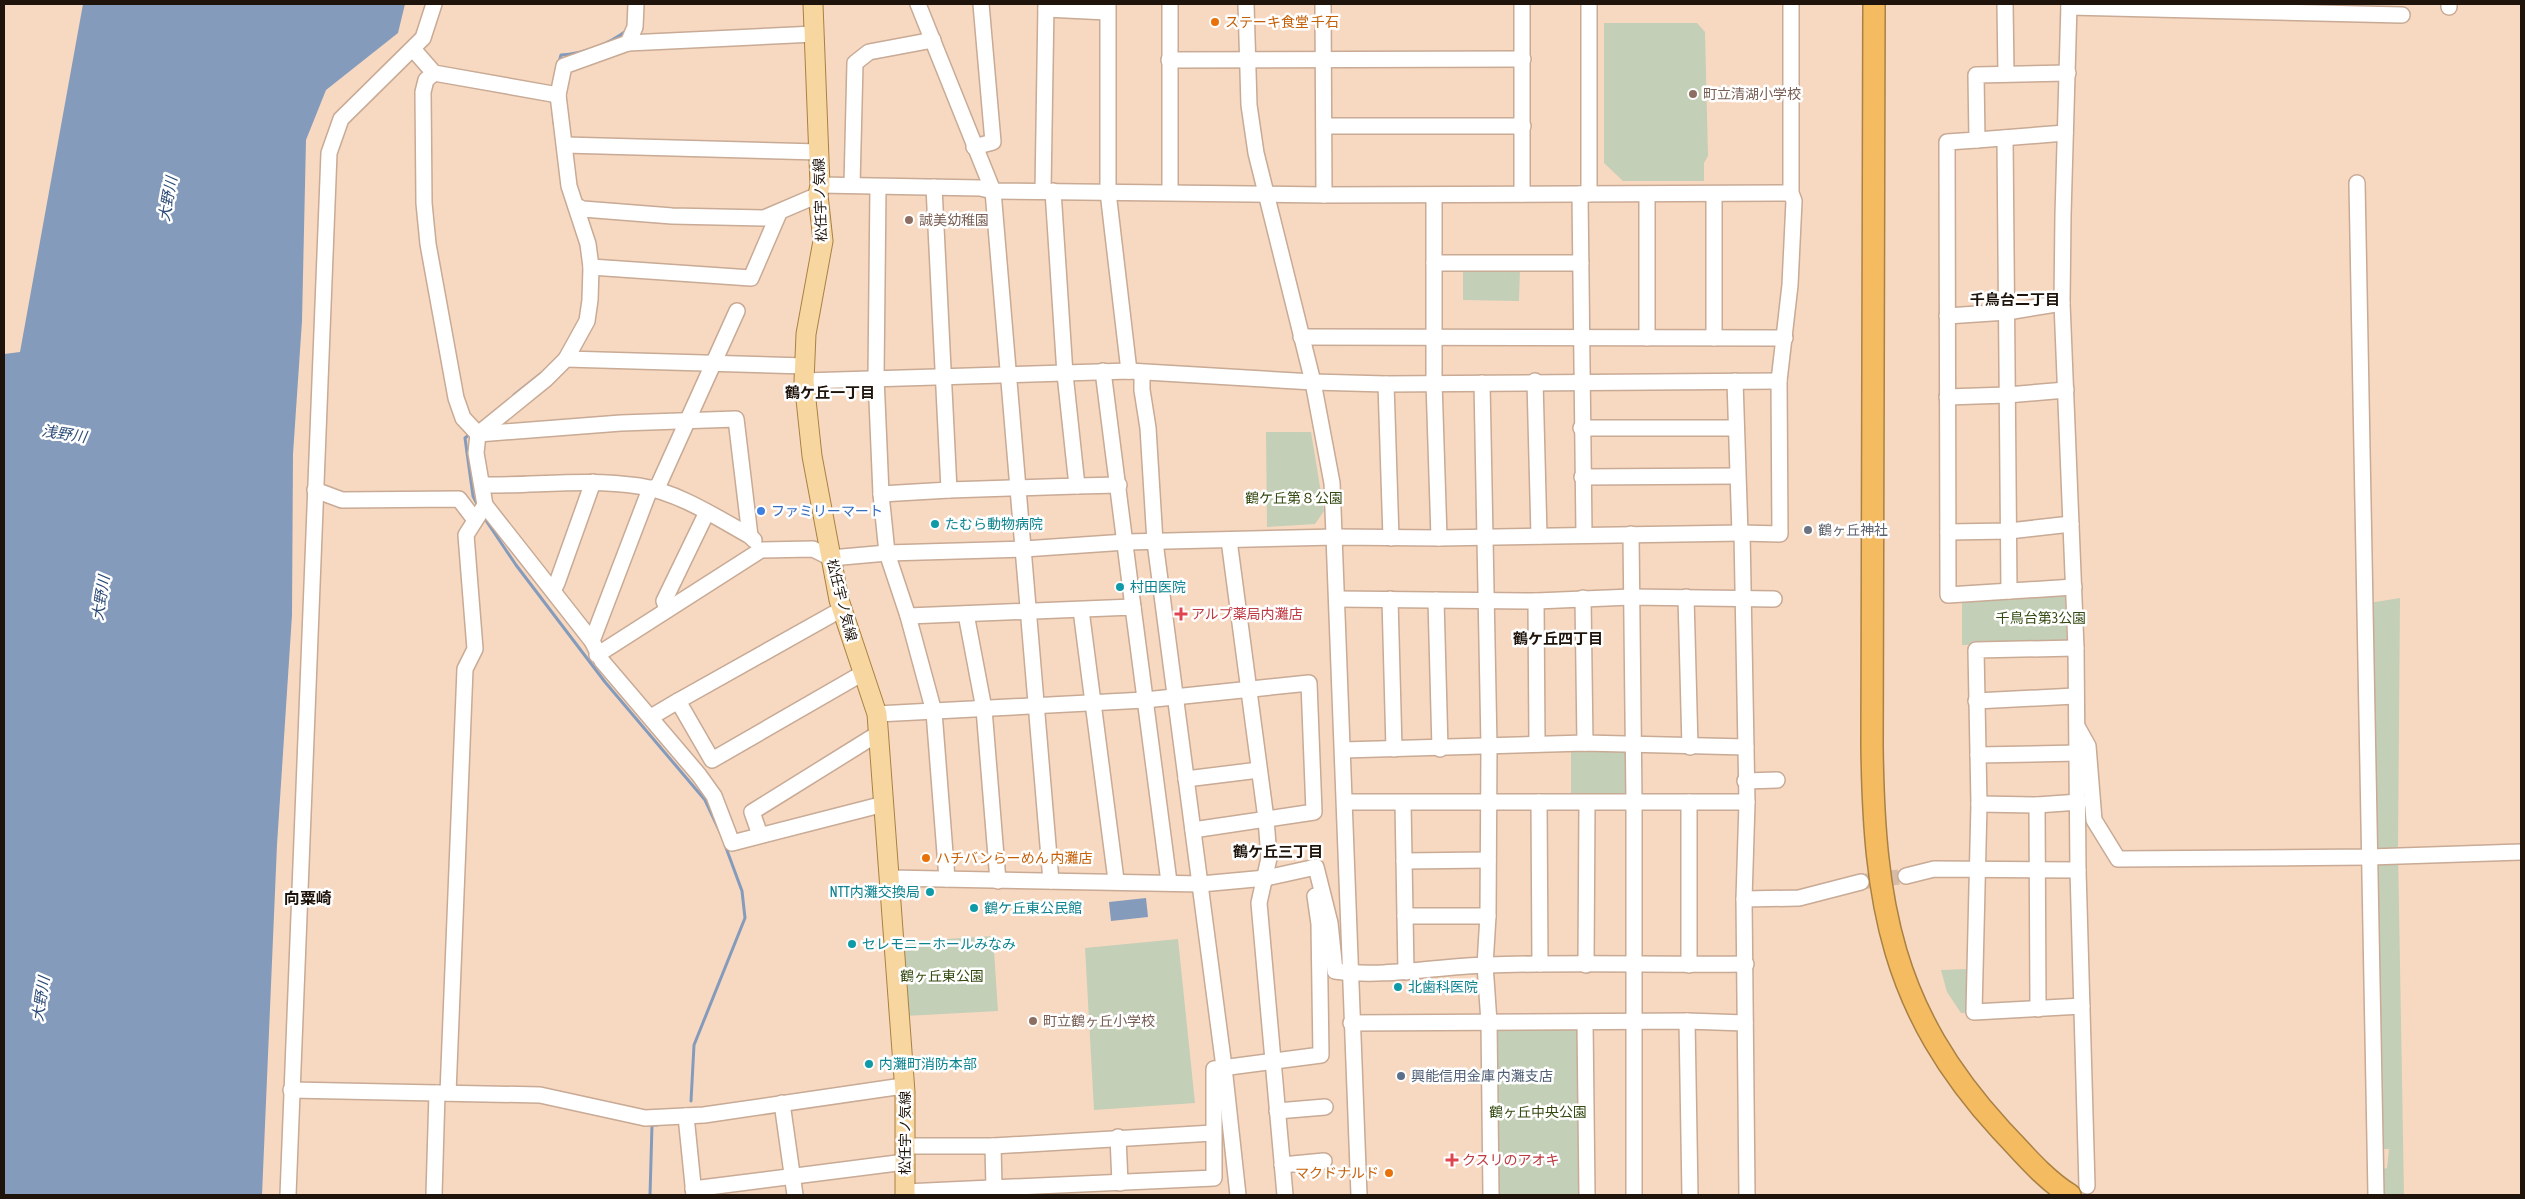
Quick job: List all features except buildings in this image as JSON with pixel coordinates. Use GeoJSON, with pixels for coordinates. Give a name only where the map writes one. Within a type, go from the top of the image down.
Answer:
{"type":"FeatureCollection","features":[{"type":"Feature","properties":{"kind":"highway"},"geometry":{"type":"LineString","coordinates":[[1874,4],[1872,746],[1873,818],[1879,879],[1887,920],[1904,980],[1919,1015],[1938,1048],[1988,1116],[2032,1164],[2071,1189]]}},
{"type":"Feature","properties":{"kind":"main road","name":"松任宇ノ気線"},"geometry":{"type":"LineString","coordinates":[[813,4],[819,190],[823,241],[806,334],[804,374],[812,456],[842,610],[877,714],[905,1092],[905,1194]]}},
{"type":"Feature","properties":{"kind":"street"},"geometry":{"type":"LineString","coordinates":[[288,1195],[329,153],[341,119],[423,38],[434,4]]}},
{"type":"Feature","properties":{"kind":"street"},"geometry":{"type":"LineString","coordinates":[[628,43],[635,28],[636,4]]}},
{"type":"Feature","properties":{"kind":"street"},"geometry":{"type":"LineString","coordinates":[[918,4],[992,191],[1019,488],[1051,881]]}},
{"type":"Feature","properties":{"kind":"street"},"geometry":{"type":"LineString","coordinates":[[974,146],[993,142],[981,4]]}},
{"type":"Feature","properties":{"kind":"street"},"geometry":{"type":"LineString","coordinates":[[1170,4],[1170,192]]}},
{"type":"Feature","properties":{"kind":"street"},"geometry":{"type":"LineString","coordinates":[[1246,4],[1246,60],[1256,153],[1313,382],[1332,484],[1336,537],[1346,802],[1351,1022],[1359,1195]]}},
{"type":"Feature","properties":{"kind":"street"},"geometry":{"type":"LineString","coordinates":[[1323,4],[1324,195]]}},
{"type":"Feature","properties":{"kind":"street"},"geometry":{"type":"LineString","coordinates":[[1522,4],[1522,194]]}},
{"type":"Feature","properties":{"kind":"street"},"geometry":{"type":"LineString","coordinates":[[1584,535],[1581,428],[1581,263],[1585,194],[1589,4]]}},
{"type":"Feature","properties":{"kind":"street"},"geometry":{"type":"LineString","coordinates":[[595,648],[667,610],[760,550],[813,548],[831,558],[888,552],[1024,549],[1126,542],[1336,537],[1439,538],[1631,534],[1780,534],[1779,381],[1790,285],[1794,201],[1791,193],[1791,4]]}},
{"type":"Feature","properties":{"kind":"street"},"geometry":{"type":"LineString","coordinates":[[2005,4],[2006,74]]}},
{"type":"Feature","properties":{"kind":"street"},"geometry":{"type":"LineString","coordinates":[[1077,486],[1048,190],[1046,6],[1108,8],[1108,192],[1136,372],[1142,390],[1148,428],[1155,542],[1174,697],[1201,884],[1238,1195]]}},
{"type":"Feature","properties":{"kind":"street"},"geometry":{"type":"LineString","coordinates":[[2071,1189],[2082,1006],[2078,870],[2078,753],[2075,696],[2076,648],[2062,303],[2069,6],[2402,15]]}},
{"type":"Feature","properties":{"kind":"street"},"geometry":{"type":"LineString","coordinates":[[475,431],[546,379],[566,359],[587,321],[591,267],[588,244],[569,186],[558,95],[564,66],[628,43],[815,34]]}},
{"type":"Feature","properties":{"kind":"street"},"geometry":{"type":"LineString","coordinates":[[852,185],[855,63],[869,52],[933,40]]}},
{"type":"Feature","properties":{"kind":"street"},"geometry":{"type":"LineString","coordinates":[[413,49],[434,73],[558,95]]}},
{"type":"Feature","properties":{"kind":"street"},"geometry":{"type":"LineString","coordinates":[[1169,60],[1523,59]]}},
{"type":"Feature","properties":{"kind":"street"},"geometry":{"type":"LineString","coordinates":[[434,73],[426,80],[423,92],[424,203],[428,244],[456,398],[463,418],[475,431],[476,453],[482,485],[480,512],[466,535],[475,649],[465,669],[442,1093],[434,1195]]}},
{"type":"Feature","properties":{"kind":"street"},"geometry":{"type":"LineString","coordinates":[[1977,140],[1976,75],[2068,73]]}},
{"type":"Feature","properties":{"kind":"street"},"geometry":{"type":"LineString","coordinates":[[1324,126],[1523,126]]}},
{"type":"Feature","properties":{"kind":"street"},"geometry":{"type":"LineString","coordinates":[[2065,133],[1947,142],[1948,595],[2074,586]]}},
{"type":"Feature","properties":{"kind":"street"},"geometry":{"type":"LineString","coordinates":[[2006,138],[2009,591]]}},
{"type":"Feature","properties":{"kind":"street"},"geometry":{"type":"LineString","coordinates":[[565,145],[819,152]]}},
{"type":"Feature","properties":{"kind":"street"},"geometry":{"type":"LineString","coordinates":[[2357,183],[2376,1195]]}},
{"type":"Feature","properties":{"kind":"street"},"geometry":{"type":"LineString","coordinates":[[576,206],[583,209],[672,216],[764,218],[779,213],[819,190],[852,185],[980,188],[992,191],[1048,190],[1265,195],[1791,193]]}},
{"type":"Feature","properties":{"kind":"street"},"geometry":{"type":"LineString","coordinates":[[878,187],[876,377],[881,494],[888,552],[908,616],[934,712],[947,879]]}},
{"type":"Feature","properties":{"kind":"street"},"geometry":{"type":"LineString","coordinates":[[934,187],[949,490]]}},
{"type":"Feature","properties":{"kind":"street"},"geometry":{"type":"LineString","coordinates":[[1434,194],[1434,382],[1439,538]]}},
{"type":"Feature","properties":{"kind":"street"},"geometry":{"type":"LineString","coordinates":[[1714,194],[1714,338]]}},
{"type":"Feature","properties":{"kind":"street"},"geometry":{"type":"LineString","coordinates":[[1647,195],[1647,338]]}},
{"type":"Feature","properties":{"kind":"street"},"geometry":{"type":"LineString","coordinates":[[591,267],[751,278],[779,213]]}},
{"type":"Feature","properties":{"kind":"street"},"geometry":{"type":"LineString","coordinates":[[1434,263],[1581,263]]}},
{"type":"Feature","properties":{"kind":"street"},"geometry":{"type":"LineString","coordinates":[[1947,316],[2007,312],[2062,303]]}},
{"type":"Feature","properties":{"kind":"street"},"geometry":{"type":"LineString","coordinates":[[650,489],[658,486],[737,310]]}},
{"type":"Feature","properties":{"kind":"street"},"geometry":{"type":"LineString","coordinates":[[1301,337],[1785,338]]}},
{"type":"Feature","properties":{"kind":"street"},"geometry":{"type":"LineString","coordinates":[[566,359],[712,365],[804,374],[876,377],[1136,372],[1313,382],[1386,384],[1535,381],[1779,381]]}},
{"type":"Feature","properties":{"kind":"street"},"geometry":{"type":"LineString","coordinates":[[1103,372],[1169,882]]}},
{"type":"Feature","properties":{"kind":"street"},"geometry":{"type":"LineString","coordinates":[[1535,381],[1539,536]]}},
{"type":"Feature","properties":{"kind":"street"},"geometry":{"type":"LineString","coordinates":[[1735,381],[1735,428],[1741,534],[1746,747],[1745,781],[1747,802],[1744,899],[1747,1195]]}},
{"type":"Feature","properties":{"kind":"street"},"geometry":{"type":"LineString","coordinates":[[1482,383],[1485,537],[1484,601],[1489,746],[1488,916],[1485,965],[1489,1022],[1491,1195]]}},
{"type":"Feature","properties":{"kind":"street"},"geometry":{"type":"LineString","coordinates":[[1386,384],[1391,538]]}},
{"type":"Feature","properties":{"kind":"street"},"geometry":{"type":"LineString","coordinates":[[1947,397],[2007,396],[2066,390]]}},
{"type":"Feature","properties":{"kind":"street"},"geometry":{"type":"LineString","coordinates":[[475,431],[736,419],[750,536]]}},
{"type":"Feature","properties":{"kind":"street"},"geometry":{"type":"LineString","coordinates":[[1581,428],[1735,428]]}},
{"type":"Feature","properties":{"kind":"street"},"geometry":{"type":"LineString","coordinates":[[1582,477],[1737,476]]}},
{"type":"Feature","properties":{"kind":"street"},"geometry":{"type":"LineString","coordinates":[[482,485],[593,482],[640,486],[707,512],[750,536],[760,550]]}},
{"type":"Feature","properties":{"kind":"street"},"geometry":{"type":"LineString","coordinates":[[552,591],[557,583],[593,482]]}},
{"type":"Feature","properties":{"kind":"street"},"geometry":{"type":"LineString","coordinates":[[881,494],[1119,485]]}},
{"type":"Feature","properties":{"kind":"street"},"geometry":{"type":"LineString","coordinates":[[595,648],[650,489]]}},
{"type":"Feature","properties":{"kind":"street"},"geometry":{"type":"LineString","coordinates":[[315,490],[342,500],[459,500],[480,512],[552,591],[650,717],[695,770],[714,796],[732,843],[884,804]]}},
{"type":"Feature","properties":{"kind":"street"},"geometry":{"type":"LineString","coordinates":[[667,610],[664,601],[707,512]]}},
{"type":"Feature","properties":{"kind":"street"},"geometry":{"type":"LineString","coordinates":[[1948,532],[2009,531],[2071,524]]}},
{"type":"Feature","properties":{"kind":"street"},"geometry":{"type":"LineString","coordinates":[[1631,534],[1634,802],[1634,1195]]}},
{"type":"Feature","properties":{"kind":"street"},"geometry":{"type":"LineString","coordinates":[[1228,540],[1266,819],[1269,858],[1259,903],[1285,1195]]}},
{"type":"Feature","properties":{"kind":"street"},"geometry":{"type":"LineString","coordinates":[[1337,599],[1390,598],[1484,601],[1631,597],[1742,597],[1774,599]]}},
{"type":"Feature","properties":{"kind":"street"},"geometry":{"type":"LineString","coordinates":[[1686,597],[1690,747]]}},
{"type":"Feature","properties":{"kind":"street"},"geometry":{"type":"LineString","coordinates":[[1390,598],[1394,749]]}},
{"type":"Feature","properties":{"kind":"street"},"geometry":{"type":"LineString","coordinates":[[1583,598],[1585,743]]}},
{"type":"Feature","properties":{"kind":"street"},"geometry":{"type":"LineString","coordinates":[[1436,600],[1440,748]]}},
{"type":"Feature","properties":{"kind":"street"},"geometry":{"type":"LineString","coordinates":[[1536,601],[1537,744]]}},
{"type":"Feature","properties":{"kind":"street"},"geometry":{"type":"LineString","coordinates":[[908,616],[1133,607]]}},
{"type":"Feature","properties":{"kind":"street"},"geometry":{"type":"LineString","coordinates":[[650,717],[842,610]]}},
{"type":"Feature","properties":{"kind":"street"},"geometry":{"type":"LineString","coordinates":[[1081,610],[1116,880]]}},
{"type":"Feature","properties":{"kind":"street"},"geometry":{"type":"LineString","coordinates":[[966,614],[984,710],[998,881]]}},
{"type":"Feature","properties":{"kind":"street"},"geometry":{"type":"LineString","coordinates":[[2076,648],[1976,650],[1979,804],[1974,1012],[2082,1006]]}},
{"type":"Feature","properties":{"kind":"street"},"geometry":{"type":"LineString","coordinates":[[695,770],[863,674]]}},
{"type":"Feature","properties":{"kind":"street"},"geometry":{"type":"LineString","coordinates":[[877,714],[984,710],[1144,700],[1309,683],[1314,812],[1193,830]]}},
{"type":"Feature","properties":{"kind":"street"},"geometry":{"type":"LineString","coordinates":[[1976,701],[2075,696]]}},
{"type":"Feature","properties":{"kind":"street"},"geometry":{"type":"LineString","coordinates":[[678,701],[712,760]]}},
{"type":"Feature","properties":{"kind":"street"},"geometry":{"type":"LineString","coordinates":[[2077,726],[2088,746],[2094,820],[2118,860],[2370,858],[2521,852]]}},
{"type":"Feature","properties":{"kind":"street"},"geometry":{"type":"LineString","coordinates":[[760,835],[752,812],[879,733]]}},
{"type":"Feature","properties":{"kind":"street"},"geometry":{"type":"LineString","coordinates":[[1343,750],[1585,743],[1746,747]]}},
{"type":"Feature","properties":{"kind":"street"},"geometry":{"type":"LineString","coordinates":[[1978,755],[2078,753]]}},
{"type":"Feature","properties":{"kind":"street"},"geometry":{"type":"LineString","coordinates":[[1186,779],[1259,770]]}},
{"type":"Feature","properties":{"kind":"street"},"geometry":{"type":"LineString","coordinates":[[1745,781],[1777,780]]}},
{"type":"Feature","properties":{"kind":"street"},"geometry":{"type":"LineString","coordinates":[[1346,802],[1403,804],[1488,802],[1747,802]]}},
{"type":"Feature","properties":{"kind":"street"},"geometry":{"type":"LineString","coordinates":[[1539,802],[1540,964]]}},
{"type":"Feature","properties":{"kind":"street"},"geometry":{"type":"LineString","coordinates":[[1689,802],[1689,965]]}},
{"type":"Feature","properties":{"kind":"street"},"geometry":{"type":"LineString","coordinates":[[1979,804],[2038,805],[2079,802]]}},
{"type":"Feature","properties":{"kind":"street"},"geometry":{"type":"LineString","coordinates":[[1586,965],[1587,803]]}},
{"type":"Feature","properties":{"kind":"street"},"geometry":{"type":"LineString","coordinates":[[1403,804],[1406,972]]}},
{"type":"Feature","properties":{"kind":"street"},"geometry":{"type":"LineString","coordinates":[[2038,805],[2038,1008]]}},
{"type":"Feature","properties":{"kind":"street"},"geometry":{"type":"LineString","coordinates":[[1404,861],[1488,860]]}},
{"type":"Feature","properties":{"kind":"street"},"geometry":{"type":"LineString","coordinates":[[890,878],[998,881],[1116,880],[1201,884],[1266,878],[1316,866],[1330,922],[1335,971],[1351,973],[1406,972],[1485,965],[1540,964],[1746,964]]}},
{"type":"Feature","properties":{"kind":"street"},"geometry":{"type":"LineString","coordinates":[[905,1194],[1214,1178],[1214,1069],[1321,1055],[1319,924],[1310,868]]}},
{"type":"Feature","properties":{"kind":"street"},"geometry":{"type":"LineString","coordinates":[[1906,876],[1934,869],[2039,868],[2078,870]]}},
{"type":"Feature","properties":{"kind":"street"},"geometry":{"type":"LineString","coordinates":[[1744,899],[1799,898],[1861,882]]}},
{"type":"Feature","properties":{"kind":"street"},"geometry":{"type":"LineString","coordinates":[[1405,916],[1488,916]]}},
{"type":"Feature","properties":{"kind":"street"},"geometry":{"type":"LineString","coordinates":[[1351,1022],[1634,1023],[1687,1021],[1746,1023]]}},
{"type":"Feature","properties":{"kind":"street"},"geometry":{"type":"LineString","coordinates":[[1687,1021],[1690,1195]]}},
{"type":"Feature","properties":{"kind":"street"},"geometry":{"type":"LineString","coordinates":[[1585,1022],[1587,1195]]}},
{"type":"Feature","properties":{"kind":"street"},"geometry":{"type":"LineString","coordinates":[[291,1090],[540,1095],[640,1118],[686,1116],[741,1110],[782,1102],[896,1087],[905,1092]]}},
{"type":"Feature","properties":{"kind":"street"},"geometry":{"type":"LineString","coordinates":[[782,1102],[795,1195]]}},
{"type":"Feature","properties":{"kind":"street"},"geometry":{"type":"LineString","coordinates":[[1277,1111],[1325,1107]]}},
{"type":"Feature","properties":{"kind":"street"},"geometry":{"type":"LineString","coordinates":[[686,1116],[693,1192],[792,1176],[905,1154],[1118,1137],[1213,1133]]}},
{"type":"Feature","properties":{"kind":"street"},"geometry":{"type":"LineString","coordinates":[[1118,1137],[1120,1184]]}},
{"type":"Feature","properties":{"kind":"street"},"geometry":{"type":"LineString","coordinates":[[993,1146],[994,1188]]}},
{"type":"Feature","properties":{"kind":"street"},"geometry":{"type":"LineString","coordinates":[[1282,1165],[1324,1161]]}},
{"type":"Feature","properties":{"kind":"green space"},"geometry":{"type":"Polygon","coordinates":[[[1604,23],[1697,23],[1705,32],[1708,156],[1704,163],[1704,181],[1623,181],[1604,163],[1604,23]]]}},
{"type":"Feature","properties":{"kind":"green space"},"geometry":{"type":"Polygon","coordinates":[[[1463,267],[1520,268],[1519,301],[1463,300],[1463,267]]]}},
{"type":"Feature","properties":{"kind":"green space","name":"鶴ケ丘第８公園"},"geometry":{"type":"Polygon","coordinates":[[[1266,432],[1311,432],[1324,511],[1315,524],[1267,527],[1266,432]]]}},
{"type":"Feature","properties":{"kind":"green space","name":"千鳥台第3公園"},"geometry":{"type":"Polygon","coordinates":[[[2065,592],[2067,642],[1962,645],[1962,598],[2065,592]]]}},
{"type":"Feature","properties":{"kind":"green space"},"geometry":{"type":"Polygon","coordinates":[[[2400,598],[2398,849],[2404,1195],[2380,1195],[2380,1170],[2387,1168],[2389,1149],[2380,1149],[2369,603],[2400,598]]]}},
{"type":"Feature","properties":{"kind":"green space"},"geometry":{"type":"Polygon","coordinates":[[[1571,748],[1627,748],[1627,794],[1571,794],[1571,748]]]}},
{"type":"Feature","properties":{"kind":"green space","name":"鶴ヶ丘東公園"},"geometry":{"type":"Polygon","coordinates":[[[993,936],[998,1011],[905,1016],[900,942],[993,936]]]}},
{"type":"Feature","properties":{"kind":"green space"},"geometry":{"type":"Polygon","coordinates":[[[1178,939],[1195,1103],[1094,1110],[1085,948],[1178,939]]]}},
{"type":"Feature","properties":{"kind":"green space"},"geometry":{"type":"Polygon","coordinates":[[[1968,969],[1969,1013],[1961,1013],[1947,992],[1941,970],[1968,969]]]}},
{"type":"Feature","properties":{"kind":"green space","name":"鶴ヶ丘中央公園"},"geometry":{"type":"Polygon","coordinates":[[[1581,1028],[1582,1195],[1495,1195],[1494,1029],[1581,1028]]]}},
{"type":"Feature","properties":{"kind":"water"},"geometry":{"type":"Polygon","coordinates":[[[83,4],[405,4],[398,33],[326,90],[306,140],[302,321],[293,454],[292,615],[277,845],[262,1195],[4,1195],[4,354],[20,352],[83,4]]]}},
{"type":"Feature","properties":{"kind":"water"},"geometry":{"type":"Polygon","coordinates":[[[1146,898],[1148,917],[1111,921],[1109,902],[1146,898]]]}},
{"type":"Feature","properties":{"kind":"waterway"},"geometry":{"type":"LineString","coordinates":[[559,62],[561,55],[595,48],[626,31]]}},
{"type":"Feature","properties":{"kind":"waterway"},"geometry":{"type":"LineString","coordinates":[[552,100],[554,123]]}},
{"type":"Feature","properties":{"kind":"waterway"},"geometry":{"type":"LineString","coordinates":[[514,395],[543,372]]}},
{"type":"Feature","properties":{"kind":"waterway"},"geometry":{"type":"LineString","coordinates":[[470,434],[465,438],[473,496],[478,506]]}},
{"type":"Feature","properties":{"kind":"waterway"},"geometry":{"type":"LineString","coordinates":[[483,516],[516,565],[605,682],[705,800],[720,832]]}},
{"type":"Feature","properties":{"kind":"waterway"},"geometry":{"type":"LineString","coordinates":[[691,1101],[694,1045],[745,918],[742,891],[725,845]]}},
{"type":"Feature","properties":{"kind":"waterway"},"geometry":{"type":"LineString","coordinates":[[650,1195],[652,1125],[657,1125]]}},
{"type":"Feature","properties":{"kind":"tunnel"},"geometry":{"type":"LineString","coordinates":[[1861,882],[1906,876]]}},
{"type":"Feature","properties":{"kind":"place","name":"ステーキ食堂 千石"},"geometry":{"type":"Point","coordinates":[1215,22]}},
{"type":"Feature","properties":{"kind":"place","name":"町立清湖小学校"},"geometry":{"type":"Point","coordinates":[1693,94]}},
{"type":"Feature","properties":{"kind":"place","name":"誠美幼稚園"},"geometry":{"type":"Point","coordinates":[909,220]}},
{"type":"Feature","properties":{"kind":"place","name":"ファミリーマート"},"geometry":{"type":"Point","coordinates":[761,511]}},
{"type":"Feature","properties":{"kind":"place","name":"たむら動物病院"},"geometry":{"type":"Point","coordinates":[935,524]}},
{"type":"Feature","properties":{"kind":"place","name":"鶴ヶ丘神社"},"geometry":{"type":"Point","coordinates":[1808,530]}},
{"type":"Feature","properties":{"kind":"place","name":"村田医院"},"geometry":{"type":"Point","coordinates":[1120,587]}},
{"type":"Feature","properties":{"kind":"place","name":"アルプ薬局内灘店"},"geometry":{"type":"Point","coordinates":[1181,614]}},
{"type":"Feature","properties":{"kind":"place","name":"ハチバンらーめん 内灘店"},"geometry":{"type":"Point","coordinates":[926,858]}},
{"type":"Feature","properties":{"kind":"place","name":"NTT内灘交換局"},"geometry":{"type":"Point","coordinates":[930,892]}},
{"type":"Feature","properties":{"kind":"place","name":"鶴ケ丘東公民館"},"geometry":{"type":"Point","coordinates":[974,908]}},
{"type":"Feature","properties":{"kind":"place","name":"セレモニーホールみなみ"},"geometry":{"type":"Point","coordinates":[852,944]}},
{"type":"Feature","properties":{"kind":"place","name":"北歯科医院"},"geometry":{"type":"Point","coordinates":[1398,987]}},
{"type":"Feature","properties":{"kind":"place","name":"町立鶴ヶ丘小学校"},"geometry":{"type":"Point","coordinates":[1033,1021]}},
{"type":"Feature","properties":{"kind":"place","name":"内灘町消防本部"},"geometry":{"type":"Point","coordinates":[869,1064]}},
{"type":"Feature","properties":{"kind":"place","name":"興能信用金庫 内灘支店"},"geometry":{"type":"Point","coordinates":[1401,1076]}},
{"type":"Feature","properties":{"kind":"place","name":"クスリのアオキ"},"geometry":{"type":"Point","coordinates":[1452,1160]}},
{"type":"Feature","properties":{"kind":"place","name":"マクドナルド"},"geometry":{"type":"Point","coordinates":[1389,1173]}},
{"type":"Feature","properties":{"kind":"district","name":"千鳥台二丁目"},"geometry":{"type":"Point","coordinates":[2015,300]}},
{"type":"Feature","properties":{"kind":"district","name":"鶴ケ丘一丁目"},"geometry":{"type":"Point","coordinates":[830,393]}},
{"type":"Feature","properties":{"kind":"district","name":"鶴ケ丘四丁目"},"geometry":{"type":"Point","coordinates":[1558,639]}},
{"type":"Feature","properties":{"kind":"district","name":"鶴ケ丘三丁目"},"geometry":{"type":"Point","coordinates":[1278,852]}},
{"type":"Feature","properties":{"kind":"district","name":"向粟崎"},"geometry":{"type":"Point","coordinates":[308,898]}},
{"type":"Feature","properties":{"kind":"water label","name":"大野川"},"geometry":{"type":"Point","coordinates":[168,199]}},
{"type":"Feature","properties":{"kind":"water label","name":"浅野川"},"geometry":{"type":"Point","coordinates":[64,434]}},
{"type":"Feature","properties":{"kind":"water label","name":"大野川"},"geometry":{"type":"Point","coordinates":[101,598]}},
{"type":"Feature","properties":{"kind":"water label","name":"大野川"},"geometry":{"type":"Point","coordinates":[41,999]}}]}
